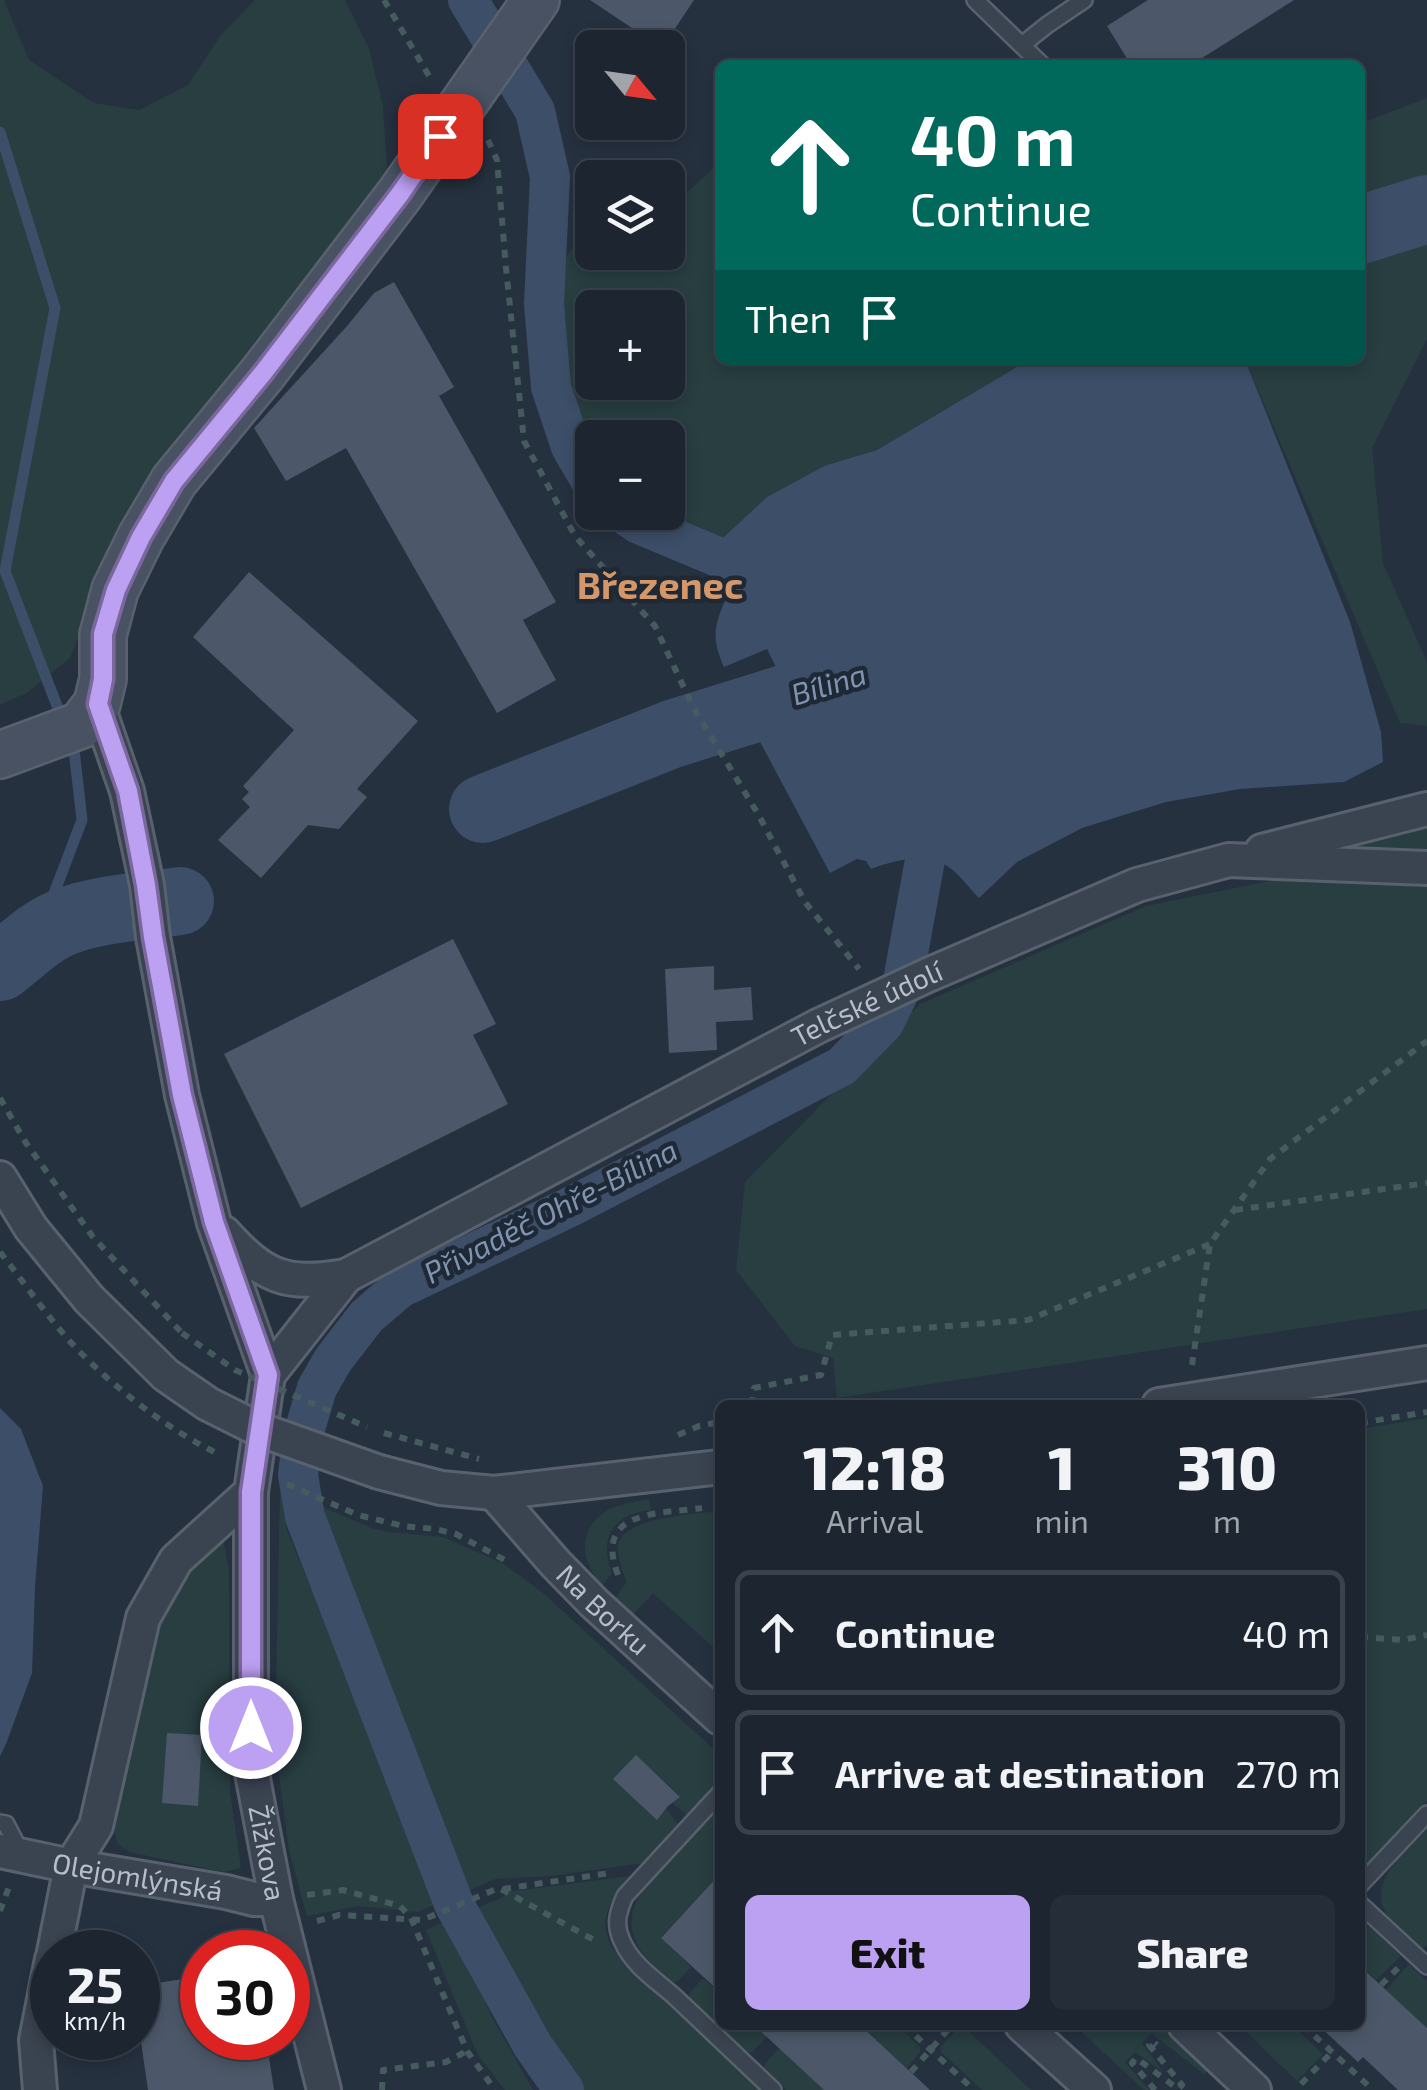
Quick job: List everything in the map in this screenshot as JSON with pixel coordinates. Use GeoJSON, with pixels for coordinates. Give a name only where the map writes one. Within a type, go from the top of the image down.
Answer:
{"type":"FeatureCollection","features":[{"type":"Feature","properties":{"kind":"street"},"geometry":{"type":"LineString","coordinates":[[0,755],[77,721],[103,679],[103,634],[116,590],[174,481],[263,373],[388,209],[530,10]]}},
{"type":"Feature","properties":{"kind":"street"},"geometry":{"type":"LineString","coordinates":[[77,721],[128,791],[182,1095],[214,1222],[268,1375]]}},
{"type":"Feature","properties":{"kind":"street"},"geometry":{"type":"LineString","coordinates":[[1229,860],[1427,808]]}},
{"type":"Feature","properties":{"kind":"street","name":"Telčské údolí"},"geometry":{"type":"LineString","coordinates":[[346,1276],[858,1006],[1137,885],[1229,860],[1427,868]]}},
{"type":"Feature","properties":{"kind":"street"},"geometry":{"type":"LineString","coordinates":[[0,1178],[31,1228],[90,1299],[166,1374],[208,1404],[258,1429],[379,1472],[441,1488],[494,1493],[715,1468]]}},
{"type":"Feature","properties":{"kind":"street"},"geometry":{"type":"LineString","coordinates":[[214,1222],[249,1261],[276,1276],[312,1282],[346,1276]]}},
{"type":"Feature","properties":{"kind":"street"},"geometry":{"type":"LineString","coordinates":[[268,1375],[346,1276]]}},
{"type":"Feature","properties":{"kind":"street"},"geometry":{"type":"LineString","coordinates":[[1192,1400],[1427,1363]]}},
{"type":"Feature","properties":{"kind":"street","name":"Žižkova"},"geometry":{"type":"LineString","coordinates":[[268,1375],[251,1492],[251,1768],[276,1900],[324,2090]]}},
{"type":"Feature","properties":{"kind":"street"},"geometry":{"type":"LineString","coordinates":[[58,1930],[72,1866],[96,1826],[143,1618],[176,1560],[251,1492]]}},
{"type":"Feature","properties":{"kind":"street","name":"Na Borku"},"geometry":{"type":"LineString","coordinates":[[494,1493],[594,1603],[715,1713]]}},
{"type":"Feature","properties":{"kind":"street","name":"Olejomlýnská"},"geometry":{"type":"LineString","coordinates":[[11,1853],[254,1900],[276,1900]]}},
{"type":"Feature","properties":{"kind":"street"},"geometry":{"type":"LineString","coordinates":[[1028,2030],[1094,2090]]}},
{"type":"Feature","properties":{"kind":"street"},"geometry":{"type":"LineString","coordinates":[[1190,2030],[1254,2090]]}},
{"type":"Feature","properties":{"kind":"street"},"geometry":{"type":"LineString","coordinates":[[38,2060],[40,2090]]}},
{"type":"Feature","properties":{"kind":"lane"},"geometry":{"type":"LineString","coordinates":[[975,0],[1037,60]]}},
{"type":"Feature","properties":{"kind":"lane"},"geometry":{"type":"LineString","coordinates":[[1022,45],[1084,0]]}},
{"type":"Feature","properties":{"kind":"lane"},"geometry":{"type":"LineString","coordinates":[[715,1798],[625,1896],[617,1920],[622,1942],[634,1962],[772,2090]]}},
{"type":"Feature","properties":{"kind":"lane"},"geometry":{"type":"LineString","coordinates":[[1365,1880],[1427,1814]]}},
{"type":"Feature","properties":{"kind":"lane"},"geometry":{"type":"LineString","coordinates":[[0,1823],[6,1824],[11,1853]]}},
{"type":"Feature","properties":{"kind":"lane"},"geometry":{"type":"LineString","coordinates":[[1365,1909],[1427,1966]]}},
{"type":"Feature","properties":{"kind":"path"},"geometry":{"type":"LineString","coordinates":[[384,0],[428,78],[464,102],[482,127],[497,160],[524,442],[575,536],[655,626],[693,706],[805,902],[862,974],[858,1006]]}},
{"type":"Feature","properties":{"kind":"path"},"geometry":{"type":"LineString","coordinates":[[1174,1400],[1210,1244],[1270,1159],[1427,1041]]}},
{"type":"Feature","properties":{"kind":"path"},"geometry":{"type":"LineString","coordinates":[[0,1098],[93,1238],[182,1333],[235,1370],[377,1432],[479,1459]]}},
{"type":"Feature","properties":{"kind":"path"},"geometry":{"type":"LineString","coordinates":[[1234,1210],[1427,1183]]}},
{"type":"Feature","properties":{"kind":"path"},"geometry":{"type":"LineString","coordinates":[[753,1400],[754,1388],[821,1375],[832,1336],[1028,1320],[1210,1244]]}},
{"type":"Feature","properties":{"kind":"path"},"geometry":{"type":"LineString","coordinates":[[1365,1422],[1427,1412]]}},
{"type":"Feature","properties":{"kind":"path"},"geometry":{"type":"LineString","coordinates":[[1365,1637],[1403,1640],[1427,1635]]}},
{"type":"Feature","properties":{"kind":"path"},"geometry":{"type":"LineString","coordinates":[[321,1920],[339,1915],[422,1920],[500,1889],[652,1866]]}},
{"type":"Feature","properties":{"kind":"path"},"geometry":{"type":"LineString","coordinates":[[500,1889],[634,1962]]}},
{"type":"Feature","properties":{"kind":"path"},"geometry":{"type":"LineString","coordinates":[[276,1900],[343,1890],[400,1906],[411,1918],[467,2051],[495,2090]]}},
{"type":"Feature","properties":{"kind":"path"},"geometry":{"type":"LineString","coordinates":[[909,2030],[974,2090]]}},
{"type":"Feature","properties":{"kind":"path"},"geometry":{"type":"LineString","coordinates":[[910,2072],[947,2030]]}},
{"type":"Feature","properties":{"kind":"path"},"geometry":{"type":"LineString","coordinates":[[1308,2030],[1373,2090]]}},
{"type":"Feature","properties":{"kind":"path"},"geometry":{"type":"LineString","coordinates":[[1301,2084],[1336,2042]]}},
{"type":"Feature","properties":{"kind":"path"},"geometry":{"type":"LineString","coordinates":[[382,2090],[382,2070],[446,2062],[467,2051]]}},
{"type":"Feature","properties":{"kind":"green space"},"geometry":{"type":"Polygon","coordinates":[[[0,0],[4,0],[29,60],[94,103],[139,110],[188,85],[221,35],[255,0],[345,0],[369,49],[383,107],[388,182],[100,583],[70,658],[28,692],[0,705],[0,0]]]}},
{"type":"Feature","properties":{"kind":"green space"},"geometry":{"type":"Polygon","coordinates":[[[1427,98],[1427,339],[1372,448],[1383,563],[1427,662],[1427,726],[1400,723],[1247,365],[1365,365],[1365,122],[1427,98]]]}},
{"type":"Feature","properties":{"kind":"green space"},"geometry":{"type":"Polygon","coordinates":[[[715,166],[715,365],[1023,365],[877,450],[824,466],[767,497],[713,547],[669,530],[685,530],[685,420],[575,420],[575,431],[557,379],[551,285],[575,243],[575,270],[685,270],[685,195],[715,166]]]}},
{"type":"Feature","properties":{"kind":"green space"},"geometry":{"type":"Polygon","coordinates":[[[1427,826],[1427,857],[1330,849],[1427,826]]]}},
{"type":"Feature","properties":{"kind":"green space"},"geometry":{"type":"Polygon","coordinates":[[[1285,878],[1427,886],[1427,1309],[837,1398],[833,1358],[795,1346],[736,1270],[745,1182],[920,1004],[1146,906],[1285,878]]]}},
{"type":"Feature","properties":{"kind":"green space"},"geometry":{"type":"Polygon","coordinates":[[[1427,1418],[1427,1801],[1365,1866],[1365,1428],[1427,1418]]]}},
{"type":"Feature","properties":{"kind":"green space"},"geometry":{"type":"Polygon","coordinates":[[[280,1489],[287,1530],[438,1903],[418,1912],[358,1906],[307,1916],[289,1850],[275,1745],[280,1489]]]}},
{"type":"Feature","properties":{"kind":"green space"},"geometry":{"type":"Polygon","coordinates":[[[649,1499],[651,1510],[627,1517],[612,1530],[607,1549],[612,1573],[602,1586],[587,1559],[588,1530],[607,1511],[649,1499]]]}},
{"type":"Feature","properties":{"kind":"green space"},"geometry":{"type":"Polygon","coordinates":[[[318,1505],[371,1528],[443,1537],[504,1564],[543,1593],[715,1750],[715,1784],[687,1815],[672,1803],[678,1794],[636,1756],[657,1818],[666,1809],[679,1825],[643,1863],[551,1876],[495,1879],[466,1892],[325,1541],[318,1505]]]}},
{"type":"Feature","properties":{"kind":"green space"},"geometry":{"type":"Polygon","coordinates":[[[715,1512],[715,1649],[653,1593],[633,1615],[615,1598],[627,1582],[618,1553],[623,1535],[663,1518],[715,1512]]]}},
{"type":"Feature","properties":{"kind":"green space"},"geometry":{"type":"Polygon","coordinates":[[[224,1543],[229,1571],[230,1792],[241,1868],[223,1872],[129,1852],[117,1843],[114,1827],[146,1640],[179,1579],[213,1545],[224,1543]]]}},
{"type":"Feature","properties":{"kind":"green space"},"geometry":{"type":"Polygon","coordinates":[[[715,1810],[715,1892],[709,1887],[661,1937],[691,1967],[673,1982],[639,1948],[632,1925],[632,1914],[642,1891],[715,1810]]]}},
{"type":"Feature","properties":{"kind":"green space"},"geometry":{"type":"Polygon","coordinates":[[[1427,1829],[1427,1945],[1422,1949],[1392,1922],[1381,1895],[1389,1871],[1427,1829]]]}},
{"type":"Feature","properties":{"kind":"green space"},"geometry":{"type":"Polygon","coordinates":[[[630,1876],[607,1915],[610,1944],[623,1961],[760,2090],[584,2090],[544,2033],[475,1909],[507,1892],[630,1876]]]}},
{"type":"Feature","properties":{"kind":"green space"},"geometry":{"type":"Polygon","coordinates":[[[448,1920],[493,2019],[533,2090],[505,2090],[478,2055],[426,1930],[448,1920]]]}},
{"type":"Feature","properties":{"kind":"green space"},"geometry":{"type":"Polygon","coordinates":[[[1365,1923],[1401,1956],[1376,1980],[1365,1970],[1365,1923]]]}},
{"type":"Feature","properties":{"kind":"green space"},"geometry":{"type":"Polygon","coordinates":[[[1409,1964],[1427,1981],[1427,2028],[1386,1990],[1409,1964]]]}},
{"type":"Feature","properties":{"kind":"green space"},"geometry":{"type":"Polygon","coordinates":[[[703,1978],[715,1989],[715,2023],[689,1999],[703,1978]]]}},
{"type":"Feature","properties":{"kind":"green space"},"geometry":{"type":"Polygon","coordinates":[[[722,2030],[766,2030],[767,2037],[752,2052],[746,2052],[722,2030]]]}},
{"type":"Feature","properties":{"kind":"green space"},"geometry":{"type":"Polygon","coordinates":[[[865,2030],[902,2030],[920,2047],[907,2068],[865,2030]]]}},
{"type":"Feature","properties":{"kind":"green space"},"geometry":{"type":"Polygon","coordinates":[[[957,2030],[967,2030],[1031,2090],[982,2090],[940,2047],[957,2030]]]}},
{"type":"Feature","properties":{"kind":"green space"},"geometry":{"type":"Polygon","coordinates":[[[1079,2030],[1166,2030],[1208,2070],[1204,2074],[1151,2033],[1142,2043],[1163,2072],[1135,2052],[1125,2062],[1149,2090],[1144,2090],[1079,2030]]]}},
{"type":"Feature","properties":{"kind":"green space"},"geometry":{"type":"Polygon","coordinates":[[[1244,2030],[1297,2030],[1323,2054],[1297,2081],[1244,2030]]]}},
{"type":"Feature","properties":{"kind":"green space"},"geometry":{"type":"Polygon","coordinates":[[[779,2048],[824,2090],[786,2090],[764,2069],[779,2048]]]}},
{"type":"Feature","properties":{"kind":"water"},"geometry":{"type":"Polygon","coordinates":[[[1021,365],[1247,365],[1350,622],[1381,732],[1383,762],[1344,782],[1240,789],[1166,802],[1082,828],[1017,862],[979,898],[954,871],[932,860],[901,861],[871,869],[866,861],[857,859],[830,873],[758,738],[876,690],[868,661],[736,695],[735,690],[777,669],[767,649],[724,667],[716,630],[728,594],[708,560],[713,547],[767,497],[824,466],[877,450],[1021,365]]]}},
{"type":"Feature","properties":{"kind":"water"},"geometry":{"type":"Polygon","coordinates":[[[0,1408],[21,1429],[43,1486],[32,1673],[0,1756],[0,1408]]]}},
{"type":"Feature","properties":{"kind":"building"},"geometry":{"type":"Polygon","coordinates":[[[590,0],[694,0],[674,30],[635,30],[590,0]]]}},
{"type":"Feature","properties":{"kind":"building"},"geometry":{"type":"Polygon","coordinates":[[[1148,0],[1294,0],[1199,60],[1128,60],[1107,26],[1148,0]]]}},
{"type":"Feature","properties":{"kind":"building"},"geometry":{"type":"Polygon","coordinates":[[[394,282],[454,387],[439,396],[556,602],[523,620],[556,680],[497,713],[346,448],[286,481],[254,428],[374,293],[394,282]]]}},
{"type":"Feature","properties":{"kind":"building"},"geometry":{"type":"Polygon","coordinates":[[[249,572],[418,721],[357,789],[367,797],[339,829],[308,825],[261,878],[218,840],[250,807],[242,799],[249,792],[243,786],[294,730],[193,637],[249,572]]]}},
{"type":"Feature","properties":{"kind":"building"},"geometry":{"type":"Polygon","coordinates":[[[453,939],[496,1024],[473,1035],[508,1104],[301,1208],[224,1054],[453,939]]]}},
{"type":"Feature","properties":{"kind":"building"},"geometry":{"type":"Polygon","coordinates":[[[714,966],[714,990],[751,987],[753,1020],[716,1022],[717,1050],[669,1053],[665,969],[714,966]]]}},
{"type":"Feature","properties":{"kind":"building"},"geometry":{"type":"Polygon","coordinates":[[[167,1733],[202,1735],[198,1806],[162,1803],[167,1733]]]}},
{"type":"Feature","properties":{"kind":"building"},"geometry":{"type":"Polygon","coordinates":[[[636,1755],[680,1797],[657,1820],[613,1779],[636,1755]]]}},
{"type":"Feature","properties":{"kind":"building"},"geometry":{"type":"Polygon","coordinates":[[[715,1879],[715,1987],[661,1938],[715,1879]]]}},
{"type":"Feature","properties":{"kind":"building"},"geometry":{"type":"Polygon","coordinates":[[[1365,1971],[1427,2028],[1427,2090],[1398,2090],[1363,2057],[1358,2062],[1323,2030],[1365,2030],[1365,1971]]]}},
{"type":"Feature","properties":{"kind":"building"},"geometry":{"type":"Polygon","coordinates":[[[180,1979],[180,2060],[269,2060],[274,2090],[148,2090],[144,2060],[160,2060],[160,1983],[180,1979]]]}},
{"type":"Feature","properties":{"kind":"building"},"geometry":{"type":"Polygon","coordinates":[[[759,2030],[865,2030],[930,2090],[824,2090],[759,2030]]]}},
{"type":"Feature","properties":{"kind":"waterway","name":"Přivaděč Ohře-Bílina"},"geometry":{"type":"LineString","coordinates":[[468,0],[535,111],[550,177],[544,304],[551,387],[575,454]]}},
{"type":"Feature","properties":{"kind":"waterway"},"geometry":{"type":"LineString","coordinates":[[0,132],[55,308],[5,571],[64,724]]}},
{"type":"Feature","properties":{"kind":"waterway","name":"Bílina"},"geometry":{"type":"LineString","coordinates":[[1365,228],[1427,209]]}},
{"type":"Feature","properties":{"kind":"waterway","name":"Přivaděč Ohře-Bílina"},"geometry":{"type":"LineString","coordinates":[[653,530],[718,557],[756,581]]}},
{"type":"Feature","properties":{"kind":"waterway","name":"Bílina"},"geometry":{"type":"LineString","coordinates":[[483,809],[672,734],[890,666],[940,611]]}},
{"type":"Feature","properties":{"kind":"waterway"},"geometry":{"type":"LineString","coordinates":[[37,938],[82,820],[70,741]]}},
{"type":"Feature","properties":{"kind":"waterway","name":"Přivaděč Ohře-Bílina"},"geometry":{"type":"LineString","coordinates":[[564,2090],[533,2046],[454,1904],[305,1517],[298,1475],[302,1439],[317,1388],[333,1360],[367,1316],[400,1288],[570,1207],[842,1066],[884,1023],[902,986],[925,860],[916,808]]}},
{"type":"Feature","properties":{"kind":"waterway","name":"Bílina"},"geometry":{"type":"LineString","coordinates":[[0,967],[38,936],[64,922],[107,911],[180,901]]}},
{"type":"Feature","properties":{"kind":"district","name":"Březenec"},"geometry":{"type":"Point","coordinates":[660,586]}},
{"type":"Feature","properties":{"kind":"route"},"geometry":{"type":"LineString","coordinates":[[251,1728],[251,1492],[268,1375],[214,1222],[182,1095],[128,791],[98,704],[103,679],[103,634],[116,590],[174,481],[263,373],[440,136]]}}]}
